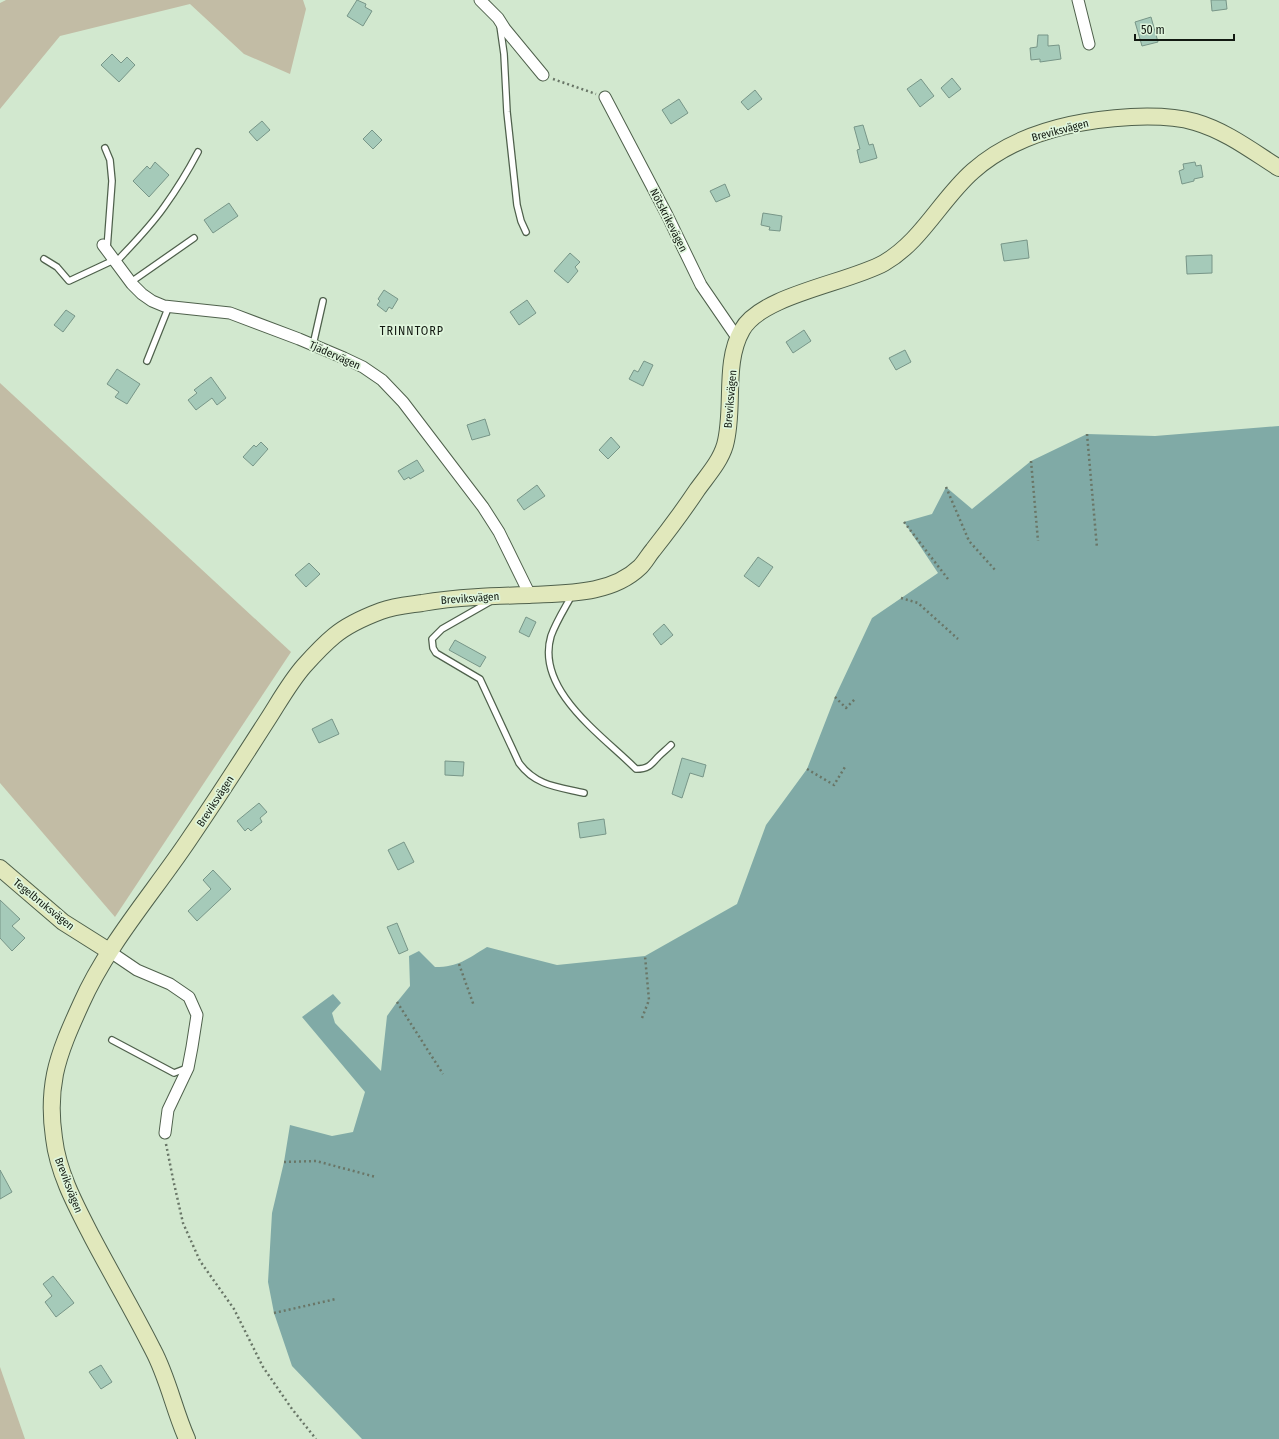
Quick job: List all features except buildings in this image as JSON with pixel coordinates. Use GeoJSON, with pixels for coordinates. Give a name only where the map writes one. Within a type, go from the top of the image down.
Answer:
{"type":"FeatureCollection","features":[{"type":"Feature","properties":{"kind":"main road","name":"Breviksvägen"},"geometry":{"type":"LineString","coordinates":[[187,1439],[157,1357],[91,1234],[66,1182],[58,1160],[53,1136],[52,1102],[55,1073],[68,1034],[83,999],[109,952],[191,837],[299,671],[334,636],[355,622],[388,608],[446,599],[573,593],[608,586],[625,579],[639,568],[675,522],[716,464],[726,443],[732,366],[738,339],[747,322],[766,307],[858,274],[880,265],[892,258],[920,232],[957,187],[971,173],[987,160],[1007,148],[1048,130],[1073,124],[1108,119],[1148,117],[1174,118],[1192,121],[1219,131],[1279,168]]}},
{"type":"Feature","properties":{"kind":"main road","name":"Tegelbruksvägen"},"geometry":{"type":"LineString","coordinates":[[0,868],[63,922],[109,952]]}},
{"type":"Feature","properties":{"kind":"street"},"geometry":{"type":"LineString","coordinates":[[480,0],[498,18],[505,29],[543,75]]}},
{"type":"Feature","properties":{"kind":"street"},"geometry":{"type":"LineString","coordinates":[[1078,0],[1089,44]]}},
{"type":"Feature","properties":{"kind":"street","name":"Nötskrikevägen"},"geometry":{"type":"LineString","coordinates":[[605,97],[667,215],[701,285],[738,339]]}},
{"type":"Feature","properties":{"kind":"street","name":"Tjädervägen"},"geometry":{"type":"LineString","coordinates":[[110,255],[131,282],[142,294],[152,301],[164,306],[230,313],[313,345],[363,367],[382,380],[403,402],[483,507],[499,532],[530,595]]}},
{"type":"Feature","properties":{"kind":"street"},"geometry":{"type":"LineString","coordinates":[[109,952],[137,970],[170,984],[189,997],[197,1015],[188,1068],[168,1110],[165,1133]]}},
{"type":"Feature","properties":{"kind":"lane"},"geometry":{"type":"LineString","coordinates":[[498,18],[504,54],[507,112],[517,205],[521,221],[526,232]]}},
{"type":"Feature","properties":{"kind":"lane"},"geometry":{"type":"LineString","coordinates":[[105,148],[110,160],[112,181],[110,255]]}},
{"type":"Feature","properties":{"kind":"lane"},"geometry":{"type":"LineString","coordinates":[[44,259],[57,267],[69,281],[142,235],[164,208],[198,152]]}},
{"type":"Feature","properties":{"kind":"lane"},"geometry":{"type":"LineString","coordinates":[[131,282],[194,238]]}},
{"type":"Feature","properties":{"kind":"lane"},"geometry":{"type":"LineString","coordinates":[[313,345],[323,301]]}},
{"type":"Feature","properties":{"kind":"lane"},"geometry":{"type":"LineString","coordinates":[[147,361],[169,306]]}},
{"type":"Feature","properties":{"kind":"lane"},"geometry":{"type":"LineString","coordinates":[[573,593],[551,637],[549,656],[550,669],[554,679],[574,710],[636,769],[645,769],[651,766],[671,745]]}},
{"type":"Feature","properties":{"kind":"lane"},"geometry":{"type":"LineString","coordinates":[[500,596],[442,629],[432,639],[433,648],[440,656],[480,679],[519,763],[524,770],[532,777],[545,784],[584,793]]}},
{"type":"Feature","properties":{"kind":"lane"},"geometry":{"type":"LineString","coordinates":[[112,1040],[174,1073],[188,1068]]}},
{"type":"Feature","properties":{"kind":"path"},"geometry":{"type":"LineString","coordinates":[[543,75],[605,97]]}},
{"type":"Feature","properties":{"kind":"path"},"geometry":{"type":"LineString","coordinates":[[1087,434],[1097,548]]}},
{"type":"Feature","properties":{"kind":"path"},"geometry":{"type":"LineString","coordinates":[[1031,461],[1038,541]]}},
{"type":"Feature","properties":{"kind":"path"},"geometry":{"type":"LineString","coordinates":[[946,487],[969,541],[996,571]]}},
{"type":"Feature","properties":{"kind":"path"},"geometry":{"type":"LineString","coordinates":[[904,522],[948,579]]}},
{"type":"Feature","properties":{"kind":"path"},"geometry":{"type":"LineString","coordinates":[[901,598],[918,603],[958,639]]}},
{"type":"Feature","properties":{"kind":"path"},"geometry":{"type":"LineString","coordinates":[[835,697],[846,708],[855,699]]}},
{"type":"Feature","properties":{"kind":"path"},"geometry":{"type":"LineString","coordinates":[[807,769],[834,785],[845,767]]}},
{"type":"Feature","properties":{"kind":"path"},"geometry":{"type":"LineString","coordinates":[[642,1018],[649,1000],[645,956]]}},
{"type":"Feature","properties":{"kind":"path"},"geometry":{"type":"LineString","coordinates":[[459,964],[474,1006]]}},
{"type":"Feature","properties":{"kind":"path"},"geometry":{"type":"LineString","coordinates":[[397,1002],[443,1074]]}},
{"type":"Feature","properties":{"kind":"path"},"geometry":{"type":"LineString","coordinates":[[165,1133],[173,1179],[184,1223],[200,1261],[234,1309],[263,1367],[292,1409],[316,1439]]}},
{"type":"Feature","properties":{"kind":"path"},"geometry":{"type":"LineString","coordinates":[[284,1162],[316,1161],[376,1177]]}},
{"type":"Feature","properties":{"kind":"path"},"geometry":{"type":"LineString","coordinates":[[274,1313],[336,1299]]}},
{"type":"Feature","properties":{"kind":"shaded area"},"geometry":{"type":"Polygon","coordinates":[[[6,0],[303,0],[306,9],[290,74],[244,54],[190,4],[60,36],[0,109],[0,3],[6,0]]]}},
{"type":"Feature","properties":{"kind":"shaded area"},"geometry":{"type":"Polygon","coordinates":[[[0,383],[291,652],[115,917],[0,783],[0,383]]]}},
{"type":"Feature","properties":{"kind":"shaded area"},"geometry":{"type":"Polygon","coordinates":[[[0,1367],[25,1439],[0,1439],[0,1367]]]}},
{"type":"Feature","properties":{"kind":"water"},"geometry":{"type":"Polygon","coordinates":[[[1279,426],[1279,1439],[362,1439],[292,1366],[274,1313],[268,1282],[272,1213],[284,1162],[290,1125],[332,1136],[353,1132],[365,1092],[302,1017],[333,994],[341,1003],[332,1013],[335,1023],[381,1071],[387,1016],[410,986],[409,956],[419,951],[435,967],[457,964],[487,947],[557,965],[645,956],[737,904],[766,825],[807,769],[835,697],[872,618],[938,573],[904,522],[932,514],[946,487],[972,509],[1031,461],[1087,434],[1155,436],[1279,426]]]}},
{"type":"Feature","properties":{"kind":"district","name":"TRINNTORP"},"geometry":{"type":"Point","coordinates":[412,331]}}]}
